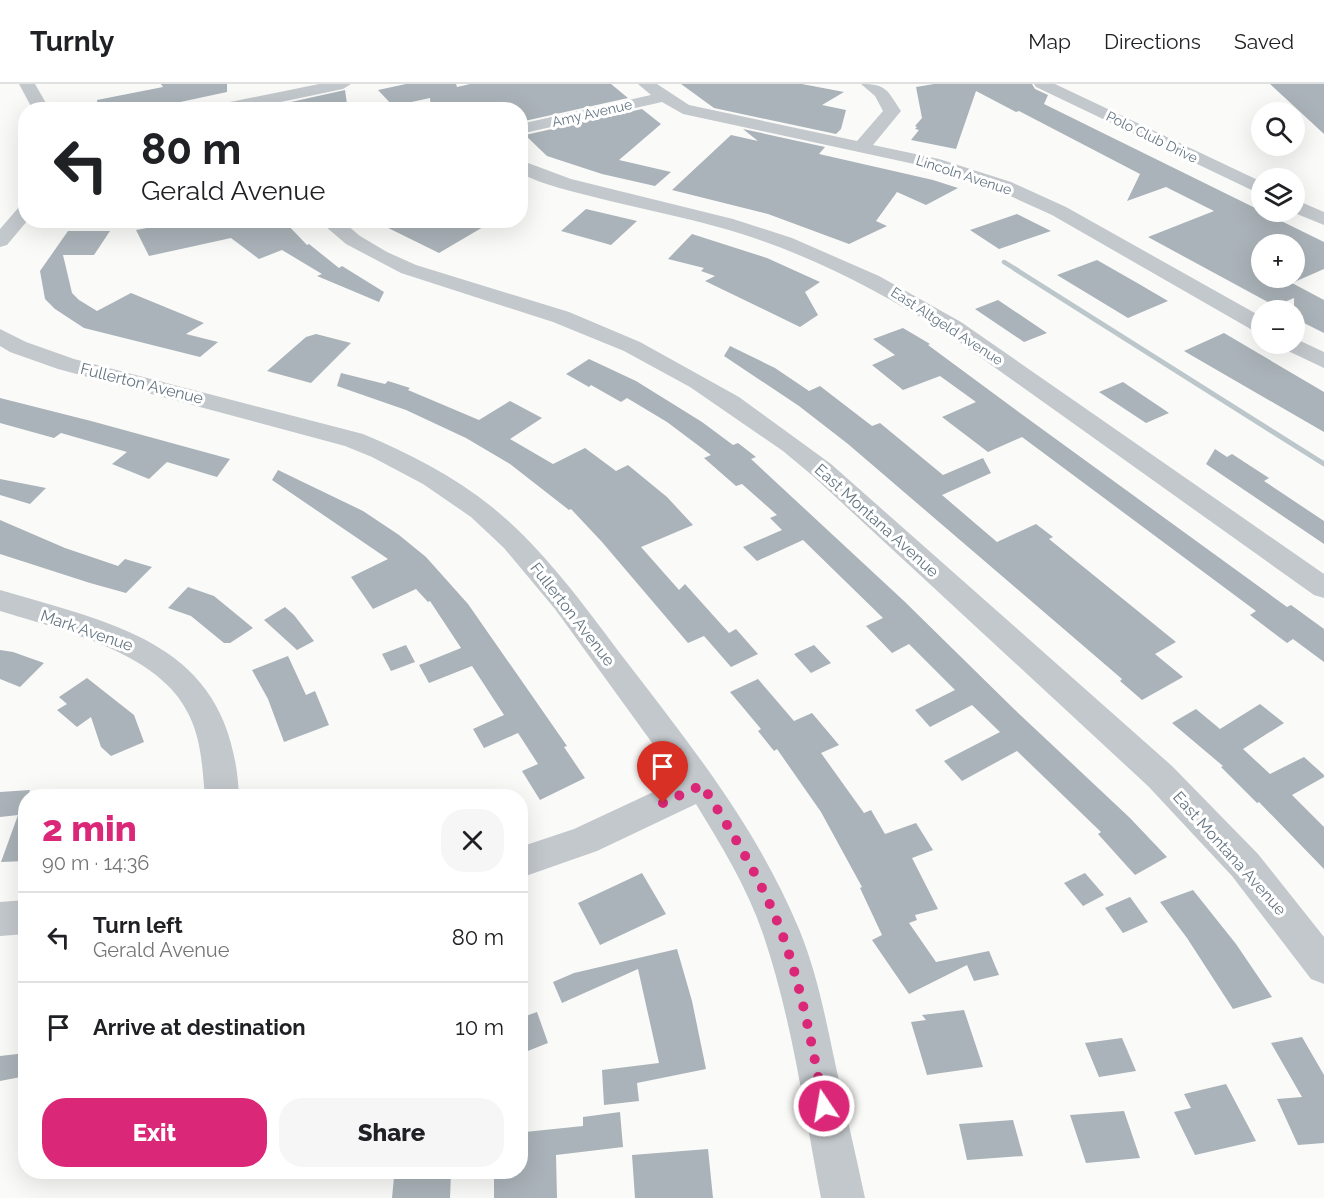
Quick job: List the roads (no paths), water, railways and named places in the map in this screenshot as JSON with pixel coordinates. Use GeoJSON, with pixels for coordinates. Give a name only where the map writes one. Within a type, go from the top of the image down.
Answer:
{"type":"FeatureCollection","features":[{"type":"Feature","properties":{"kind":"street"},"geometry":{"type":"LineString","coordinates":[[27,84],[37,102]]}},
{"type":"Feature","properties":{"kind":"street"},"geometry":{"type":"LineString","coordinates":[[254,102],[343,84]]}},
{"type":"Feature","properties":{"kind":"street","name":"Lincoln Avenue"},"geometry":{"type":"LineString","coordinates":[[646,84],[675,106],[691,111],[942,165],[1014,190],[1059,211],[1251,320]]}},
{"type":"Feature","properties":{"kind":"street"},"geometry":{"type":"LineString","coordinates":[[861,147],[892,111],[881,93],[869,84]]}},
{"type":"Feature","properties":{"kind":"street","name":"Polo Club Drive"},"geometry":{"type":"LineString","coordinates":[[1042,84],[1251,184]]}},
{"type":"Feature","properties":{"kind":"street","name":"Amy Avenue"},"geometry":{"type":"LineString","coordinates":[[528,127],[663,97]]}},
{"type":"Feature","properties":{"kind":"street","name":"East Altgeld Avenue"},"geometry":{"type":"LineString","coordinates":[[528,169],[549,179],[772,237],[888,288],[952,327],[1324,588]]}},
{"type":"Feature","properties":{"kind":"street"},"geometry":{"type":"LineString","coordinates":[[1305,210],[1324,219]]}},
{"type":"Feature","properties":{"kind":"street"},"geometry":{"type":"LineString","coordinates":[[0,213],[18,213]]}},
{"type":"Feature","properties":{"kind":"street"},"geometry":{"type":"LineString","coordinates":[[0,241],[18,221]]}},
{"type":"Feature","properties":{"kind":"street","name":"East Montana Avenue"},"geometry":{"type":"LineString","coordinates":[[339,228],[371,251],[394,262],[456,285],[560,317],[639,350],[712,389],[768,427],[822,470],[1160,776],[1245,865],[1324,966]]}},
{"type":"Feature","properties":{"kind":"street","name":"Fullerton Avenue"},"geometry":{"type":"LineString","coordinates":[[0,336],[18,347],[66,364],[292,422],[354,440],[381,451],[432,478],[487,517],[526,553],[702,785],[744,852],[781,931],[800,990],[843,1198]]}},
{"type":"Feature","properties":{"kind":"street"},"geometry":{"type":"LineString","coordinates":[[1305,351],[1324,362]]}},
{"type":"Feature","properties":{"kind":"street","name":"Mark Avenue"},"geometry":{"type":"LineString","coordinates":[[0,600],[129,643],[153,655],[172,671],[198,700],[211,726],[221,767],[222,789]]}},
{"type":"Feature","properties":{"kind":"street"},"geometry":{"type":"LineString","coordinates":[[528,860],[585,840],[702,785]]}},
{"type":"Feature","properties":{"kind":"street"},"geometry":{"type":"LineString","coordinates":[[0,919],[18,918]]}},
{"type":"Feature","properties":{"kind":"waterway"},"geometry":{"type":"LineString","coordinates":[[1004,262],[1017,270]]}},
{"type":"Feature","properties":{"kind":"waterway"},"geometry":{"type":"LineString","coordinates":[[1015,269],[1324,464]]}}]}
